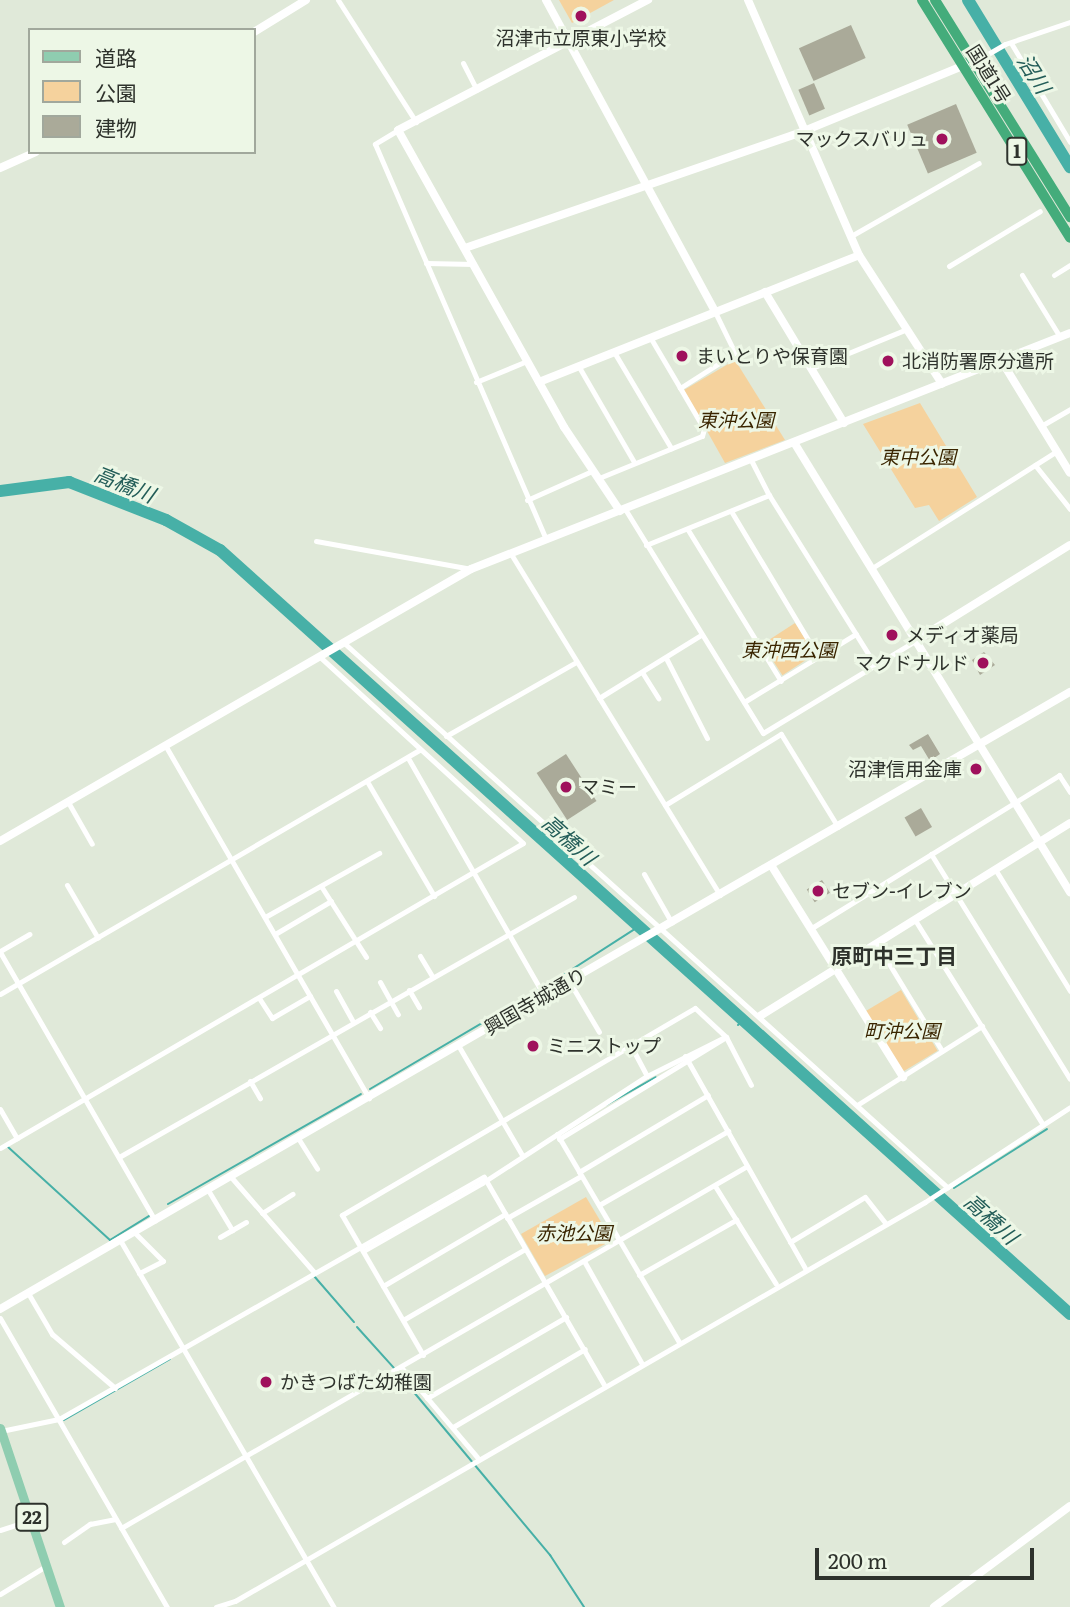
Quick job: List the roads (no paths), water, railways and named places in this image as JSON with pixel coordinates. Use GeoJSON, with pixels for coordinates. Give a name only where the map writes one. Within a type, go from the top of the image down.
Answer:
{"type":"FeatureCollection","features":[{"type":"Feature","properties":{"kind":"highway","name":"国道1号"},"geometry":{"type":"LineString","coordinates":[[922,0],[1070,238]]}},
{"type":"Feature","properties":{"kind":"highway","name":"国道1号"},"geometry":{"type":"LineString","coordinates":[[935,0],[1070,217]]}},
{"type":"Feature","properties":{"kind":"main road","name":"22"},"geometry":{"type":"LineString","coordinates":[[1,1433],[33,1519],[60,1607]]}},
{"type":"Feature","properties":{"kind":"street"},"geometry":{"type":"LineString","coordinates":[[256,31],[306,0]]}},
{"type":"Feature","properties":{"kind":"street"},"geometry":{"type":"LineString","coordinates":[[338,0],[416,122]]}},
{"type":"Feature","properties":{"kind":"street"},"geometry":{"type":"LineString","coordinates":[[546,0],[650,185],[735,353],[680,388]]}},
{"type":"Feature","properties":{"kind":"street"},"geometry":{"type":"LineString","coordinates":[[546,539],[375,144],[648,0]]}},
{"type":"Feature","properties":{"kind":"street"},"geometry":{"type":"LineString","coordinates":[[748,0],[859,255],[942,384]]}},
{"type":"Feature","properties":{"kind":"street"},"geometry":{"type":"LineString","coordinates":[[465,248],[804,131],[974,62],[1008,43],[1070,22]]}},
{"type":"Feature","properties":{"kind":"street"},"geometry":{"type":"LineString","coordinates":[[1008,43],[1070,142]]}},
{"type":"Feature","properties":{"kind":"street"},"geometry":{"type":"LineString","coordinates":[[463,63],[477,90]]}},
{"type":"Feature","properties":{"kind":"street"},"geometry":{"type":"LineString","coordinates":[[398,130],[539,382],[646,545],[764,733],[1070,545]]}},
{"type":"Feature","properties":{"kind":"street"},"geometry":{"type":"LineString","coordinates":[[0,168],[32,154]]}},
{"type":"Feature","properties":{"kind":"street"},"geometry":{"type":"LineString","coordinates":[[852,236],[979,163]]}},
{"type":"Feature","properties":{"kind":"street"},"geometry":{"type":"LineString","coordinates":[[949,266],[1040,211]]}},
{"type":"Feature","properties":{"kind":"street"},"geometry":{"type":"LineString","coordinates":[[539,382],[859,255]]}},
{"type":"Feature","properties":{"kind":"street"},"geometry":{"type":"LineString","coordinates":[[426,263],[474,264]]}},
{"type":"Feature","properties":{"kind":"street"},"geometry":{"type":"LineString","coordinates":[[1054,275],[1070,265]]}},
{"type":"Feature","properties":{"kind":"street"},"geometry":{"type":"LineString","coordinates":[[1023,275],[1059,337]]}},
{"type":"Feature","properties":{"kind":"street"},"geometry":{"type":"LineString","coordinates":[[765,292],[844,423]]}},
{"type":"Feature","properties":{"kind":"street"},"geometry":{"type":"LineString","coordinates":[[812,368],[907,329]]}},
{"type":"Feature","properties":{"kind":"street"},"geometry":{"type":"LineString","coordinates":[[0,841],[471,569],[795,444],[1070,333]]}},
{"type":"Feature","properties":{"kind":"street"},"geometry":{"type":"LineString","coordinates":[[527,500],[702,436],[704,429],[650,337]]}},
{"type":"Feature","properties":{"kind":"street"},"geometry":{"type":"LineString","coordinates":[[614,352],[671,447]]}},
{"type":"Feature","properties":{"kind":"street"},"geometry":{"type":"LineString","coordinates":[[1001,360],[1070,472]]}},
{"type":"Feature","properties":{"kind":"street"},"geometry":{"type":"LineString","coordinates":[[477,382],[527,361]]}},
{"type":"Feature","properties":{"kind":"street"},"geometry":{"type":"LineString","coordinates":[[579,367],[634,462]]}},
{"type":"Feature","properties":{"kind":"street"},"geometry":{"type":"LineString","coordinates":[[1041,426],[1070,409]]}},
{"type":"Feature","properties":{"kind":"street"},"geometry":{"type":"LineString","coordinates":[[795,444],[1070,892]]}},
{"type":"Feature","properties":{"kind":"street"},"geometry":{"type":"LineString","coordinates":[[872,568],[1057,451]]}},
{"type":"Feature","properties":{"kind":"street"},"geometry":{"type":"LineString","coordinates":[[751,460],[769,495],[876,666]]}},
{"type":"Feature","properties":{"kind":"street"},"geometry":{"type":"LineString","coordinates":[[1035,465],[1070,509]]}},
{"type":"Feature","properties":{"kind":"street"},"geometry":{"type":"LineString","coordinates":[[646,545],[769,495]]}},
{"type":"Feature","properties":{"kind":"street"},"geometry":{"type":"LineString","coordinates":[[731,512],[819,658]]}},
{"type":"Feature","properties":{"kind":"street"},"geometry":{"type":"LineString","coordinates":[[688,530],[780,681]]}},
{"type":"Feature","properties":{"kind":"street"},"geometry":{"type":"LineString","coordinates":[[316,541],[471,569]]}},
{"type":"Feature","properties":{"kind":"street"},"geometry":{"type":"LineString","coordinates":[[511,554],[720,895]]}},
{"type":"Feature","properties":{"kind":"street"},"geometry":{"type":"LineString","coordinates":[[744,702],[856,634]]}},
{"type":"Feature","properties":{"kind":"street"},"geometry":{"type":"LineString","coordinates":[[599,698],[701,635]]}},
{"type":"Feature","properties":{"kind":"street"},"geometry":{"type":"LineString","coordinates":[[342,643],[660,930],[760,1016],[946,1189]]}},
{"type":"Feature","properties":{"kind":"street"},"geometry":{"type":"LineString","coordinates":[[1,1148],[523,843],[318,656]]}},
{"type":"Feature","properties":{"kind":"street"},"geometry":{"type":"LineString","coordinates":[[666,657],[707,738]]}},
{"type":"Feature","properties":{"kind":"street"},"geometry":{"type":"LineString","coordinates":[[446,736],[576,663]]}},
{"type":"Feature","properties":{"kind":"street"},"geometry":{"type":"LineString","coordinates":[[642,672],[658,698]]}},
{"type":"Feature","properties":{"kind":"street","name":"興国寺城通り"},"geometry":{"type":"LineString","coordinates":[[0,1309],[1070,692]]}},
{"type":"Feature","properties":{"kind":"street"},"geometry":{"type":"LineString","coordinates":[[665,805],[780,734],[838,827]]}},
{"type":"Feature","properties":{"kind":"street"},"geometry":{"type":"LineString","coordinates":[[165,745],[369,1098]]}},
{"type":"Feature","properties":{"kind":"street"},"geometry":{"type":"LineString","coordinates":[[0,994],[368,783],[420,750]]}},
{"type":"Feature","properties":{"kind":"street"},"geometry":{"type":"LineString","coordinates":[[408,758],[544,994]]}},
{"type":"Feature","properties":{"kind":"street"},"geometry":{"type":"LineString","coordinates":[[810,929],[1059,775],[1070,792]]}},
{"type":"Feature","properties":{"kind":"street"},"geometry":{"type":"LineString","coordinates":[[368,783],[434,897]]}},
{"type":"Feature","properties":{"kind":"street"},"geometry":{"type":"LineString","coordinates":[[68,801],[92,844]]}},
{"type":"Feature","properties":{"kind":"street"},"geometry":{"type":"LineString","coordinates":[[760,1016],[1070,823]]}},
{"type":"Feature","properties":{"kind":"street"},"geometry":{"type":"LineString","coordinates":[[265,917],[379,853]]}},
{"type":"Feature","properties":{"kind":"street"},"geometry":{"type":"LineString","coordinates":[[931,854],[1070,1079]]}},
{"type":"Feature","properties":{"kind":"street"},"geometry":{"type":"LineString","coordinates":[[771,865],[903,1077]]}},
{"type":"Feature","properties":{"kind":"street"},"geometry":{"type":"LineString","coordinates":[[995,869],[1070,991]]}},
{"type":"Feature","properties":{"kind":"street"},"geometry":{"type":"LineString","coordinates":[[644,874],[672,923]]}},
{"type":"Feature","properties":{"kind":"street"},"geometry":{"type":"LineString","coordinates":[[67,885],[98,938]]}},
{"type":"Feature","properties":{"kind":"street"},"geometry":{"type":"LineString","coordinates":[[321,886],[366,957]]}},
{"type":"Feature","properties":{"kind":"street"},"geometry":{"type":"LineString","coordinates":[[119,1157],[573,897]]}},
{"type":"Feature","properties":{"kind":"street"},"geometry":{"type":"LineString","coordinates":[[275,934],[331,901]]}},
{"type":"Feature","properties":{"kind":"street"},"geometry":{"type":"LineString","coordinates":[[915,920],[1042,1123]]}},
{"type":"Feature","properties":{"kind":"street"},"geometry":{"type":"LineString","coordinates":[[30,934],[0,951],[155,1220]]}},
{"type":"Feature","properties":{"kind":"street"},"geometry":{"type":"LineString","coordinates":[[877,944],[942,1051]]}},
{"type":"Feature","properties":{"kind":"street"},"geometry":{"type":"LineString","coordinates":[[420,957],[432,976]]}},
{"type":"Feature","properties":{"kind":"street"},"geometry":{"type":"LineString","coordinates":[[569,981],[598,1032]]}},
{"type":"Feature","properties":{"kind":"street"},"geometry":{"type":"LineString","coordinates":[[380,982],[398,1014]]}},
{"type":"Feature","properties":{"kind":"street"},"geometry":{"type":"LineString","coordinates":[[409,990],[419,1007]]}},
{"type":"Feature","properties":{"kind":"street"},"geometry":{"type":"LineString","coordinates":[[336,991],[353,1022]]}},
{"type":"Feature","properties":{"kind":"street"},"geometry":{"type":"LineString","coordinates":[[259,998],[272,1018],[310,996]]}},
{"type":"Feature","properties":{"kind":"street"},"geometry":{"type":"LineString","coordinates":[[423,1355],[342,1215],[695,1008],[726,1037],[751,1085]]}},
{"type":"Feature","properties":{"kind":"street"},"geometry":{"type":"LineString","coordinates":[[370,1012],[380,1028]]}},
{"type":"Feature","properties":{"kind":"street"},"geometry":{"type":"LineString","coordinates":[[857,1105],[982,1026]]}},
{"type":"Feature","properties":{"kind":"street"},"geometry":{"type":"LineString","coordinates":[[558,1136],[647,1076],[726,1037]]}},
{"type":"Feature","properties":{"kind":"street"},"geometry":{"type":"LineString","coordinates":[[363,1251],[522,1155],[690,1063],[726,1037]]}},
{"type":"Feature","properties":{"kind":"street"},"geometry":{"type":"LineString","coordinates":[[458,1045],[522,1155]]}},
{"type":"Feature","properties":{"kind":"street"},"geometry":{"type":"LineString","coordinates":[[631,1046],[647,1076]]}},
{"type":"Feature","properties":{"kind":"street"},"geometry":{"type":"LineString","coordinates":[[685,1056],[805,1268]]}},
{"type":"Feature","properties":{"kind":"street"},"geometry":{"type":"LineString","coordinates":[[250,1081],[260,1098]]}},
{"type":"Feature","properties":{"kind":"street"},"geometry":{"type":"LineString","coordinates":[[383,1286],[580,1174],[708,1095]]}},
{"type":"Feature","properties":{"kind":"street"},"geometry":{"type":"LineString","coordinates":[[216,1607],[306,1561],[477,1457],[642,1364],[776,1284],[925,1202],[1070,1107]]}},
{"type":"Feature","properties":{"kind":"street"},"geometry":{"type":"LineString","coordinates":[[0,1109],[17,1138]]}},
{"type":"Feature","properties":{"kind":"street"},"geometry":{"type":"LineString","coordinates":[[599,1205],[728,1131]]}},
{"type":"Feature","properties":{"kind":"street"},"geometry":{"type":"LineString","coordinates":[[558,1136],[679,1342]]}},
{"type":"Feature","properties":{"kind":"street"},"geometry":{"type":"LineString","coordinates":[[298,1139],[317,1169]]}},
{"type":"Feature","properties":{"kind":"street"},"geometry":{"type":"LineString","coordinates":[[121,1528],[747,1166]]}},
{"type":"Feature","properties":{"kind":"street"},"geometry":{"type":"LineString","coordinates":[[231,1177],[313,1271]]}},
{"type":"Feature","properties":{"kind":"street"},"geometry":{"type":"LineString","coordinates":[[1,1433],[60,1419],[359,1244],[484,1177]]}},
{"type":"Feature","properties":{"kind":"street"},"geometry":{"type":"LineString","coordinates":[[484,1177],[604,1385]]}},
{"type":"Feature","properties":{"kind":"street"},"geometry":{"type":"LineString","coordinates":[[715,1186],[776,1284]]}},
{"type":"Feature","properties":{"kind":"street"},"geometry":{"type":"LineString","coordinates":[[208,1190],[232,1230]]}},
{"type":"Feature","properties":{"kind":"street"},"geometry":{"type":"LineString","coordinates":[[262,1213],[292,1194]]}},
{"type":"Feature","properties":{"kind":"street"},"geometry":{"type":"LineString","coordinates":[[790,1241],[865,1197],[886,1224]]}},
{"type":"Feature","properties":{"kind":"street"},"geometry":{"type":"LineString","coordinates":[[639,1275],[736,1220]]}},
{"type":"Feature","properties":{"kind":"street"},"geometry":{"type":"LineString","coordinates":[[220,1237],[246,1222]]}},
{"type":"Feature","properties":{"kind":"street"},"geometry":{"type":"LineString","coordinates":[[134,1232],[163,1261],[139,1273]]}},
{"type":"Feature","properties":{"kind":"street"},"geometry":{"type":"LineString","coordinates":[[120,1240],[334,1607]]}},
{"type":"Feature","properties":{"kind":"street"},"geometry":{"type":"LineString","coordinates":[[403,1320],[525,1250]]}},
{"type":"Feature","properties":{"kind":"street"},"geometry":{"type":"LineString","coordinates":[[584,1261],[642,1364]]}},
{"type":"Feature","properties":{"kind":"street"},"geometry":{"type":"LineString","coordinates":[[28,1293],[52,1334],[115,1388]]}},
{"type":"Feature","properties":{"kind":"street"},"geometry":{"type":"LineString","coordinates":[[427,1398],[566,1317]]}},
{"type":"Feature","properties":{"kind":"street"},"geometry":{"type":"LineString","coordinates":[[0,1318],[167,1607]]}},
{"type":"Feature","properties":{"kind":"street"},"geometry":{"type":"LineString","coordinates":[[453,1427],[584,1349]]}},
{"type":"Feature","properties":{"kind":"street"},"geometry":{"type":"LineString","coordinates":[[401,1367],[477,1457]]}},
{"type":"Feature","properties":{"kind":"street"},"geometry":{"type":"LineString","coordinates":[[934,1607],[1070,1506]]}},
{"type":"Feature","properties":{"kind":"street"},"geometry":{"type":"LineString","coordinates":[[0,1530],[33,1519]]}},
{"type":"Feature","properties":{"kind":"street"},"geometry":{"type":"LineString","coordinates":[[64,1542],[90,1524],[116,1519]]}},
{"type":"Feature","properties":{"kind":"street"},"geometry":{"type":"LineString","coordinates":[[0,1594],[48,1564]]}},
{"type":"Feature","properties":{"kind":"waterway","name":"沼川"},"geometry":{"type":"LineString","coordinates":[[968,0],[1070,167]]}},
{"type":"Feature","properties":{"kind":"waterway","name":"高橋川"},"geometry":{"type":"LineString","coordinates":[[0,491],[69,482],[166,520],[220,550],[1070,1314]]}},
{"type":"Feature","properties":{"kind":"waterway"},"geometry":{"type":"LineString","coordinates":[[543,988],[638,927]]}},
{"type":"Feature","properties":{"kind":"waterway"},"geometry":{"type":"LineString","coordinates":[[370,1089],[538,990]]}},
{"type":"Feature","properties":{"kind":"waterway","name":"高橋川"},"geometry":{"type":"LineString","coordinates":[[738,1025],[744,1019]]}},
{"type":"Feature","properties":{"kind":"waterway"},"geometry":{"type":"LineString","coordinates":[[606,1105],[656,1077]]}},
{"type":"Feature","properties":{"kind":"waterway"},"geometry":{"type":"LineString","coordinates":[[168,1204],[361,1094]]}},
{"type":"Feature","properties":{"kind":"waterway"},"geometry":{"type":"LineString","coordinates":[[954,1188],[1047,1129]]}},
{"type":"Feature","properties":{"kind":"waterway"},"geometry":{"type":"LineString","coordinates":[[8,1147],[110,1240],[149,1216]]}},
{"type":"Feature","properties":{"kind":"waterway"},"geometry":{"type":"LineString","coordinates":[[314,1276],[354,1322]]}},
{"type":"Feature","properties":{"kind":"waterway"},"geometry":{"type":"LineString","coordinates":[[357,1327],[394,1368]]}},
{"type":"Feature","properties":{"kind":"waterway"},"geometry":{"type":"LineString","coordinates":[[64,1420],[170,1359]]}},
{"type":"Feature","properties":{"kind":"waterway"},"geometry":{"type":"LineString","coordinates":[[397,1372],[550,1555],[584,1607]]}},
{"type":"Feature","properties":{"kind":"place","name":"沼津市立原東小学校"},"geometry":{"type":"Point","coordinates":[581,16]}},
{"type":"Feature","properties":{"kind":"place","name":"マックスバリュ"},"geometry":{"type":"Point","coordinates":[942,139]}},
{"type":"Feature","properties":{"kind":"place","name":"まいとりや保育園"},"geometry":{"type":"Point","coordinates":[682,356]}},
{"type":"Feature","properties":{"kind":"place","name":"北消防署原分遣所"},"geometry":{"type":"Point","coordinates":[888,361]}},
{"type":"Feature","properties":{"kind":"place","name":"メディオ薬局"},"geometry":{"type":"Point","coordinates":[892,635]}},
{"type":"Feature","properties":{"kind":"place","name":"マクドナルド"},"geometry":{"type":"Point","coordinates":[983,663]}},
{"type":"Feature","properties":{"kind":"place","name":"沼津信用金庫"},"geometry":{"type":"Point","coordinates":[976,769]}},
{"type":"Feature","properties":{"kind":"place","name":"マミー"},"geometry":{"type":"Point","coordinates":[566,787]}},
{"type":"Feature","properties":{"kind":"place","name":"セブン-イレブン"},"geometry":{"type":"Point","coordinates":[818,891]}},
{"type":"Feature","properties":{"kind":"place","name":"ミニストップ"},"geometry":{"type":"Point","coordinates":[533,1046]}},
{"type":"Feature","properties":{"kind":"place","name":"かきつばた幼稚園"},"geometry":{"type":"Point","coordinates":[266,1382]}},
{"type":"Feature","properties":{"kind":"district","name":"原町中三丁目"},"geometry":{"type":"Point","coordinates":[894,955]}},
{"type":"Feature","properties":{"kind":"park label","name":"東沖公園"},"geometry":{"type":"Point","coordinates":[736,420]}},
{"type":"Feature","properties":{"kind":"park label","name":"東中公園"},"geometry":{"type":"Point","coordinates":[918,457]}},
{"type":"Feature","properties":{"kind":"park label","name":"東沖西公園"},"geometry":{"type":"Point","coordinates":[789,650]}},
{"type":"Feature","properties":{"kind":"park label","name":"町沖公園"},"geometry":{"type":"Point","coordinates":[902,1031]}},
{"type":"Feature","properties":{"kind":"park label","name":"赤池公園"},"geometry":{"type":"Point","coordinates":[574,1233]}}]}
